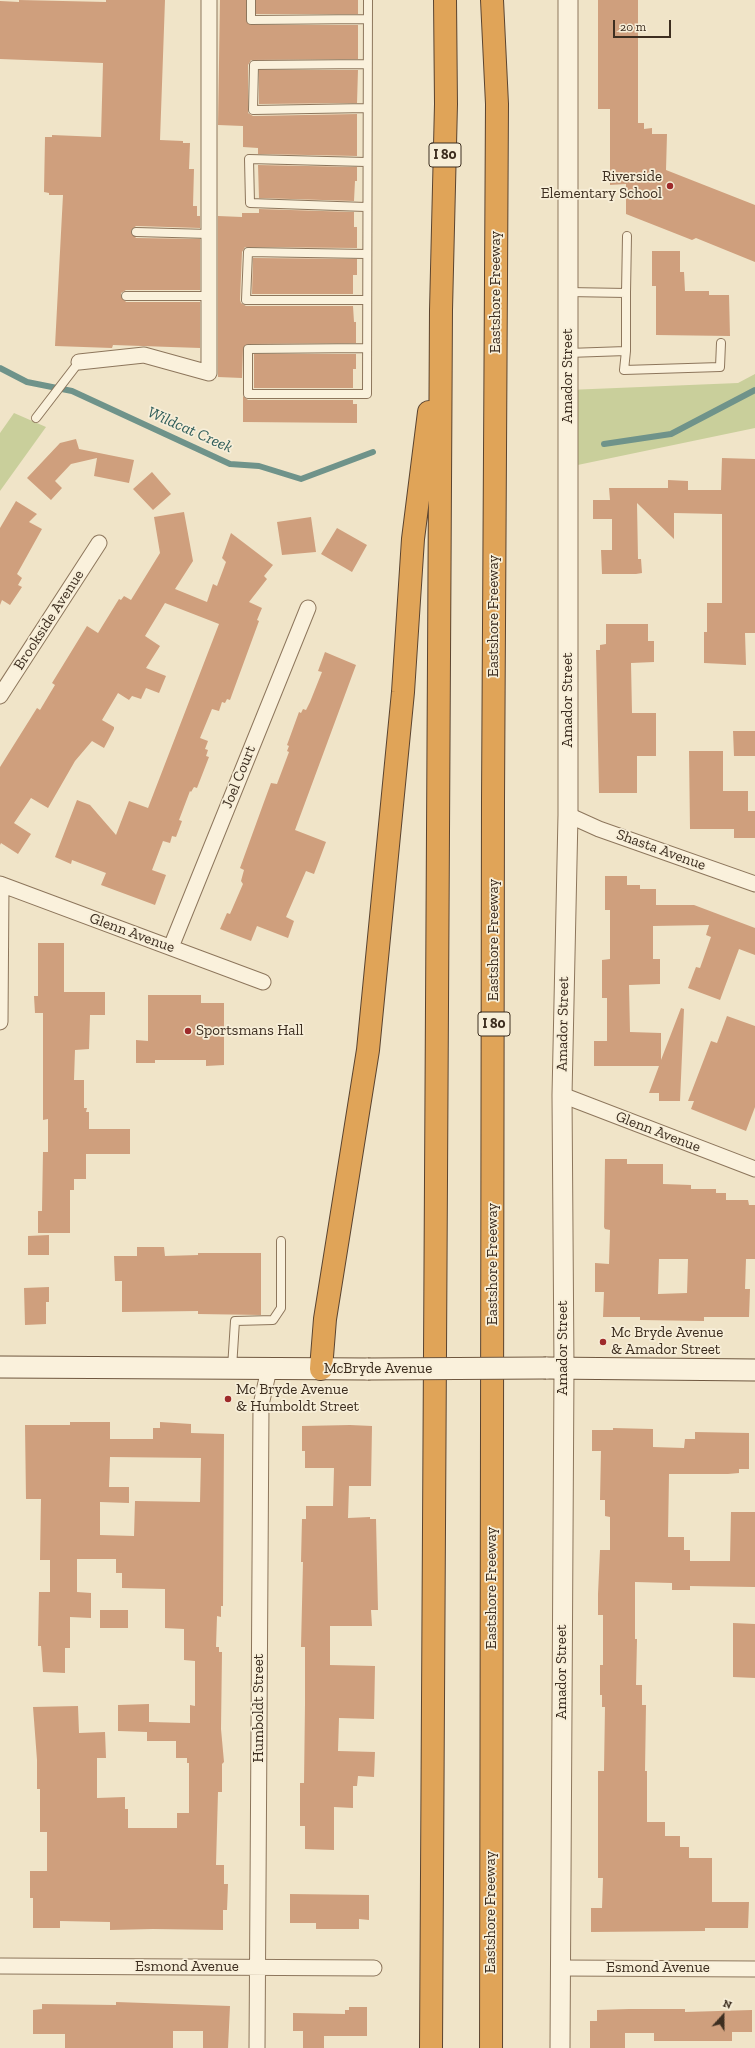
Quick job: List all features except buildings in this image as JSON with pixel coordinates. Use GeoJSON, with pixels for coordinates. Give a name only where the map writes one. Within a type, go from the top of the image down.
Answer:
{"type":"FeatureCollection","features":[{"type":"Feature","properties":{"kind":"highway","name":"I 80"},"geometry":{"type":"LineString","coordinates":[[431,2048],[441,310],[446,104],[445,0]]}},
{"type":"Feature","properties":{"kind":"highway","name":"Eastshore Freeway"},"geometry":{"type":"LineString","coordinates":[[491,2048],[497,120],[492,0]]}},
{"type":"Feature","properties":{"kind":"highway"},"geometry":{"type":"LineString","coordinates":[[321,1369],[325,1319],[368,1050],[403,692],[413,539],[441,310]]}},
{"type":"Feature","properties":{"kind":"main road","name":"McBryde Avenue"},"geometry":{"type":"LineString","coordinates":[[0,1367],[269,1369],[555,1368],[755,1370]]}},
{"type":"Feature","properties":{"kind":"street"},"geometry":{"type":"LineString","coordinates":[[79,362],[144,355],[208,373],[209,0]]}},
{"type":"Feature","properties":{"kind":"street","name":"Amador Street"},"geometry":{"type":"LineString","coordinates":[[560,2048],[561,1968],[555,1368],[568,815],[568,0]]}},
{"type":"Feature","properties":{"kind":"street","name":"Brookside Avenue"},"geometry":{"type":"LineString","coordinates":[[0,696],[99,543]]}},
{"type":"Feature","properties":{"kind":"street","name":"Joel Court"},"geometry":{"type":"LineString","coordinates":[[171,947],[308,608]]}},
{"type":"Feature","properties":{"kind":"street","name":"Shasta Avenue"},"geometry":{"type":"LineString","coordinates":[[568,815],[599,829],[755,884]]}},
{"type":"Feature","properties":{"kind":"street"},"geometry":{"type":"LineString","coordinates":[[0,885],[0,1022]]}},
{"type":"Feature","properties":{"kind":"street","name":"Glenn Avenue"},"geometry":{"type":"LineString","coordinates":[[0,885],[263,982]]}},
{"type":"Feature","properties":{"kind":"street","name":"Glenn Avenue"},"geometry":{"type":"LineString","coordinates":[[562,1095],[755,1169]]}},
{"type":"Feature","properties":{"kind":"street","name":"Humboldt Street"},"geometry":{"type":"LineString","coordinates":[[257,2048],[261,1405],[269,1369]]}},
{"type":"Feature","properties":{"kind":"street","name":"Esmond Avenue"},"geometry":{"type":"LineString","coordinates":[[0,1966],[374,1968]]}},
{"type":"Feature","properties":{"kind":"street","name":"Esmond Avenue"},"geometry":{"type":"LineString","coordinates":[[561,1968],[755,1969]]}},
{"type":"Feature","properties":{"kind":"lane"},"geometry":{"type":"LineString","coordinates":[[251,0],[251,20],[368,19]]}},
{"type":"Feature","properties":{"kind":"lane"},"geometry":{"type":"LineString","coordinates":[[367,348],[248,349],[248,394],[367,394],[367,348],[367,300],[366,162],[368,0]]}},
{"type":"Feature","properties":{"kind":"lane"},"geometry":{"type":"LineString","coordinates":[[367,64],[254,65],[253,110],[367,108]]}},
{"type":"Feature","properties":{"kind":"lane"},"geometry":{"type":"LineString","coordinates":[[366,162],[249,158],[250,203],[366,207]]}},
{"type":"Feature","properties":{"kind":"lane"},"geometry":{"type":"LineString","coordinates":[[136,232],[209,234]]}},
{"type":"Feature","properties":{"kind":"lane"},"geometry":{"type":"LineString","coordinates":[[627,236],[626,351],[624,370],[720,367],[720,342]]}},
{"type":"Feature","properties":{"kind":"lane"},"geometry":{"type":"LineString","coordinates":[[366,254],[248,252],[246,300],[367,300]]}},
{"type":"Feature","properties":{"kind":"lane"},"geometry":{"type":"LineString","coordinates":[[568,292],[626,293]]}},
{"type":"Feature","properties":{"kind":"lane"},"geometry":{"type":"LineString","coordinates":[[126,296],[209,296]]}},
{"type":"Feature","properties":{"kind":"lane"},"geometry":{"type":"LineString","coordinates":[[568,353],[626,351]]}},
{"type":"Feature","properties":{"kind":"lane"},"geometry":{"type":"LineString","coordinates":[[36,418],[79,362]]}},
{"type":"Feature","properties":{"kind":"lane"},"geometry":{"type":"LineString","coordinates":[[232,1368],[235,1321],[272,1320],[281,1308],[281,1240]]}},
{"type":"Feature","properties":{"kind":"green space"},"geometry":{"type":"Polygon","coordinates":[[[755,374],[755,428],[568,467],[568,390],[738,383],[755,374]]]}},
{"type":"Feature","properties":{"kind":"green space"},"geometry":{"type":"Polygon","coordinates":[[[14,413],[46,427],[0,491],[0,433],[14,413]]]}},
{"type":"Feature","properties":{"kind":"waterway","name":"Wildcat Creek"},"geometry":{"type":"LineString","coordinates":[[0,368],[27,382],[72,391],[230,464],[259,466],[301,479],[373,452]]}},
{"type":"Feature","properties":{"kind":"waterway","name":"Wildcat Creek"},"geometry":{"type":"LineString","coordinates":[[604,444],[671,434],[755,390]]}},
{"type":"Feature","properties":{"kind":"place","name":"Riverside Elementary School"},"geometry":{"type":"Point","coordinates":[670,186]}},
{"type":"Feature","properties":{"kind":"place","name":"Sportsmans Hall"},"geometry":{"type":"Point","coordinates":[188,1031]}},
{"type":"Feature","properties":{"kind":"place","name":"Mc Bryde Avenue & Amador Street"},"geometry":{"type":"Point","coordinates":[603,1342]}},
{"type":"Feature","properties":{"kind":"place","name":"Mc Bryde Avenue & Humboldt Street"},"geometry":{"type":"Point","coordinates":[228,1399]}}]}
